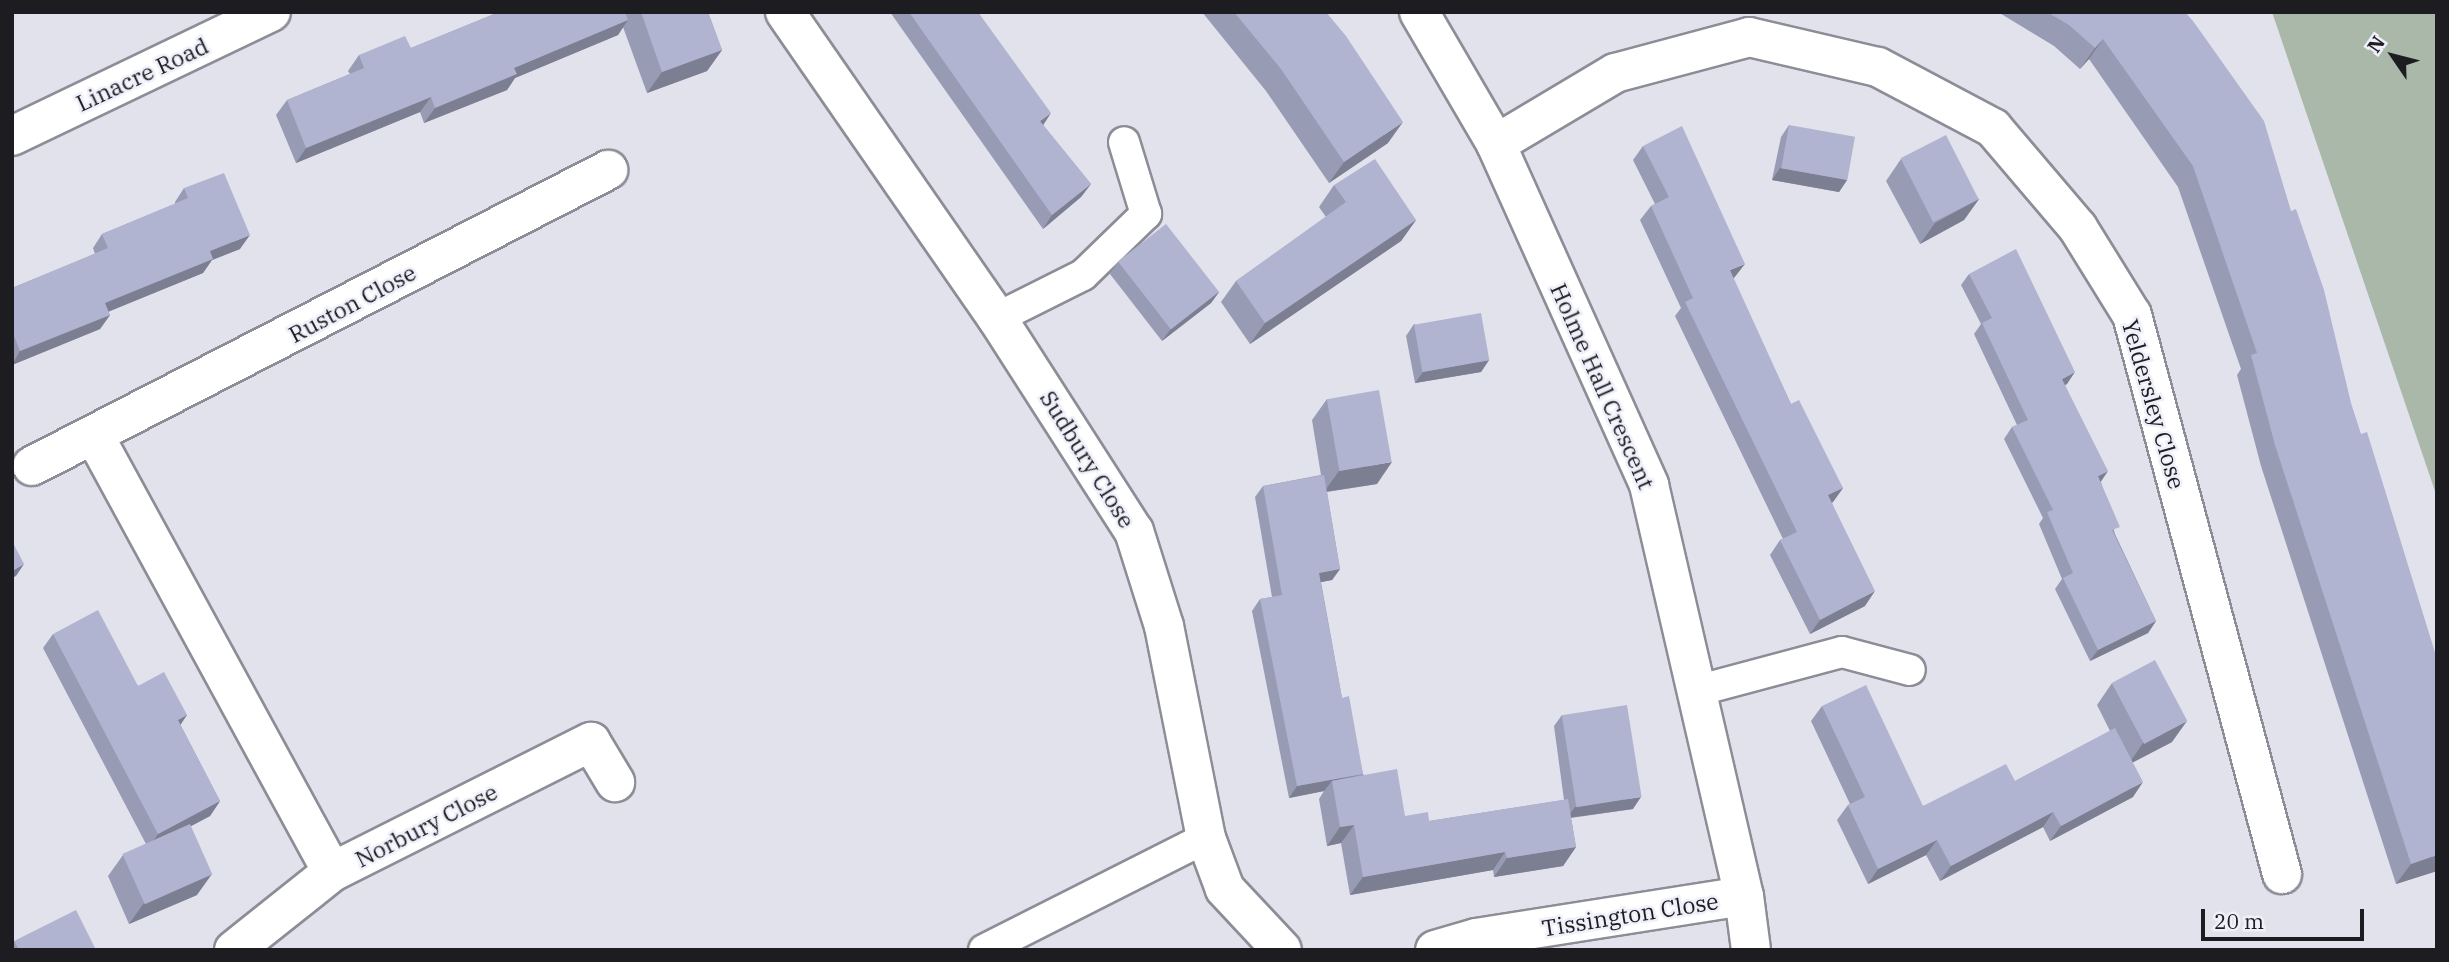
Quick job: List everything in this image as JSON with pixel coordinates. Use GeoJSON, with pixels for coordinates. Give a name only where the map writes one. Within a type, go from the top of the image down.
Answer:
{"type":"FeatureCollection","features":[{"type":"Feature","properties":{"kind":"street","name":"Linacre Road"},"geometry":{"type":"LineString","coordinates":[[12,136],[271,12]]}},
{"type":"Feature","properties":{"kind":"street","name":"Sudbury Close"},"geometry":{"type":"LineString","coordinates":[[785,12],[997,318],[1134,531],[1164,626],[1206,838],[1225,889],[1283,950]]}},
{"type":"Feature","properties":{"kind":"street","name":"Holme Hall Crescent"},"geometry":{"type":"LineString","coordinates":[[1419,12],[1496,144],[1649,485],[1744,896],[1751,950]]}},
{"type":"Feature","properties":{"kind":"street","name":"Yeldersley Close"},"geometry":{"type":"LineString","coordinates":[[1496,144],[1615,73],[1749,37],[1878,67],[1993,128],[2078,228],[2132,315],[2282,874]]}},
{"type":"Feature","properties":{"kind":"street","name":"Ruston Close"},"geometry":{"type":"LineString","coordinates":[[32,466],[95,437],[608,170]]}},
{"type":"Feature","properties":{"kind":"street"},"geometry":{"type":"LineString","coordinates":[[95,437],[332,872]]}},
{"type":"Feature","properties":{"kind":"street","name":"Norbury Close"},"geometry":{"type":"LineString","coordinates":[[234,950],[332,872],[591,742],[615,782]]}},
{"type":"Feature","properties":{"kind":"street","name":"Tissington Close"},"geometry":{"type":"LineString","coordinates":[[1435,950],[1476,938],[1744,896]]}},
{"type":"Feature","properties":{"kind":"lane"},"geometry":{"type":"LineString","coordinates":[[997,318],[1083,275],[1146,214],[1124,142]]}},
{"type":"Feature","properties":{"kind":"lane"},"geometry":{"type":"LineString","coordinates":[[1696,691],[1842,652],[1910,670]]}},
{"type":"Feature","properties":{"kind":"lane"},"geometry":{"type":"LineString","coordinates":[[984,950],[1206,838]]}},
{"type":"Feature","properties":{"kind":"green space"},"geometry":{"type":"Polygon","coordinates":[[[2272,12],[2437,12],[2437,497],[2272,12]]]}},
{"type":"Feature","properties":{"kind":"building"},"geometry":{"type":"Polygon","coordinates":[[[499,12],[625,12],[628,20],[514,68],[517,74],[435,108],[431,97],[306,148],[287,100],[364,68],[359,55],[405,36],[411,48],[499,12]]]}},
{"type":"Feature","properties":{"kind":"building"},"geometry":{"type":"Polygon","coordinates":[[[641,12],[708,12],[722,50],[662,72],[641,12]]]}},
{"type":"Feature","properties":{"kind":"building"},"geometry":{"type":"Polygon","coordinates":[[[909,12],[978,12],[1051,113],[1040,121],[1091,184],[1052,215],[909,12]]]}},
{"type":"Feature","properties":{"kind":"building"},"geometry":{"type":"Polygon","coordinates":[[[1234,12],[1326,12],[1346,36],[1403,122],[1344,162],[1281,69],[1234,12]]]}},
{"type":"Feature","properties":{"kind":"building"},"geometry":{"type":"Polygon","coordinates":[[[2047,12],[2185,12],[2264,121],[2291,211],[2296,209],[2324,290],[2351,403],[2361,434],[2367,432],[2437,659],[2437,855],[2411,864],[2275,445],[2251,355],[2257,353],[2193,166],[2103,39],[2095,48],[2069,25],[2047,12]]]}},
{"type":"Feature","properties":{"kind":"building"},"geometry":{"type":"Polygon","coordinates":[[[1789,125],[1855,137],[1847,180],[1781,168],[1789,125]]]}},
{"type":"Feature","properties":{"kind":"building"},"geometry":{"type":"Polygon","coordinates":[[[1682,126],[1745,264],[1730,270],[1791,404],[1799,400],[1843,488],[1828,495],[1875,591],[1820,620],[1780,540],[1797,532],[1685,302],[1693,298],[1651,206],[1669,197],[1643,146],[1682,126]]]}},
{"type":"Feature","properties":{"kind":"building"},"geometry":{"type":"Polygon","coordinates":[[[1946,135],[1979,199],[1933,222],[1901,158],[1946,135]]]}},
{"type":"Feature","properties":{"kind":"building"},"geometry":{"type":"Polygon","coordinates":[[[1375,159],[1416,220],[1265,323],[1236,281],[1346,202],[1334,185],[1375,159]]]}},
{"type":"Feature","properties":{"kind":"building"},"geometry":{"type":"Polygon","coordinates":[[[224,173],[250,235],[210,251],[213,259],[105,303],[110,315],[20,351],[12,331],[12,288],[108,248],[102,234],[188,198],[184,188],[224,173]]]}},
{"type":"Feature","properties":{"kind":"building"},"geometry":{"type":"Polygon","coordinates":[[[1166,224],[1219,292],[1171,329],[1118,262],[1166,224]]]}},
{"type":"Feature","properties":{"kind":"building"},"geometry":{"type":"Polygon","coordinates":[[[2016,249],[2075,372],[2062,379],[2108,471],[2098,476],[2120,527],[2112,530],[2156,621],[2098,650],[2063,578],[2073,573],[2047,512],[2053,510],[2012,427],[2028,420],[1982,323],[1992,318],[1969,274],[2016,249]]]}},
{"type":"Feature","properties":{"kind":"building"},"geometry":{"type":"Polygon","coordinates":[[[1481,313],[1489,360],[1422,372],[1414,325],[1481,313]]]}},
{"type":"Feature","properties":{"kind":"building"},"geometry":{"type":"Polygon","coordinates":[[[1379,390],[1392,462],[1339,471],[1327,399],[1379,390]]]}},
{"type":"Feature","properties":{"kind":"building"},"geometry":{"type":"Polygon","coordinates":[[[1324,475],[1340,569],[1319,573],[1342,698],[1349,696],[1363,774],[1297,786],[1260,599],[1282,595],[1263,486],[1324,475]]]}},
{"type":"Feature","properties":{"kind":"building"},"geometry":{"type":"Polygon","coordinates":[[[12,541],[24,564],[12,571],[12,541]]]}},
{"type":"Feature","properties":{"kind":"building"},"geometry":{"type":"Polygon","coordinates":[[[98,610],[138,686],[164,672],[187,715],[178,720],[220,801],[158,834],[53,634],[98,610]]]}},
{"type":"Feature","properties":{"kind":"building"},"geometry":{"type":"Polygon","coordinates":[[[2155,660],[2187,721],[2144,744],[2112,683],[2155,660]]]}},
{"type":"Feature","properties":{"kind":"building"},"geometry":{"type":"Polygon","coordinates":[[[1866,685],[1923,806],[2006,764],[2015,781],[2115,728],[2143,782],[2061,826],[2053,812],[1951,866],[1937,840],[1878,869],[1848,805],[1865,797],[1822,706],[1866,685]]]}},
{"type":"Feature","properties":{"kind":"building"},"geometry":{"type":"Polygon","coordinates":[[[1627,705],[1642,797],[1576,807],[1562,715],[1627,705]]]}},
{"type":"Feature","properties":{"kind":"building"},"geometry":{"type":"Polygon","coordinates":[[[1397,769],[1405,816],[1428,812],[1429,821],[1568,799],[1576,847],[1507,858],[1505,852],[1363,877],[1354,825],[1340,827],[1332,781],[1397,769]]]}},
{"type":"Feature","properties":{"kind":"building"},"geometry":{"type":"Polygon","coordinates":[[[190,824],[212,874],[145,904],[122,854],[190,824]]]}},
{"type":"Feature","properties":{"kind":"building"},"geometry":{"type":"Polygon","coordinates":[[[76,910],[96,950],[19,950],[14,941],[76,910]]]}}]}
